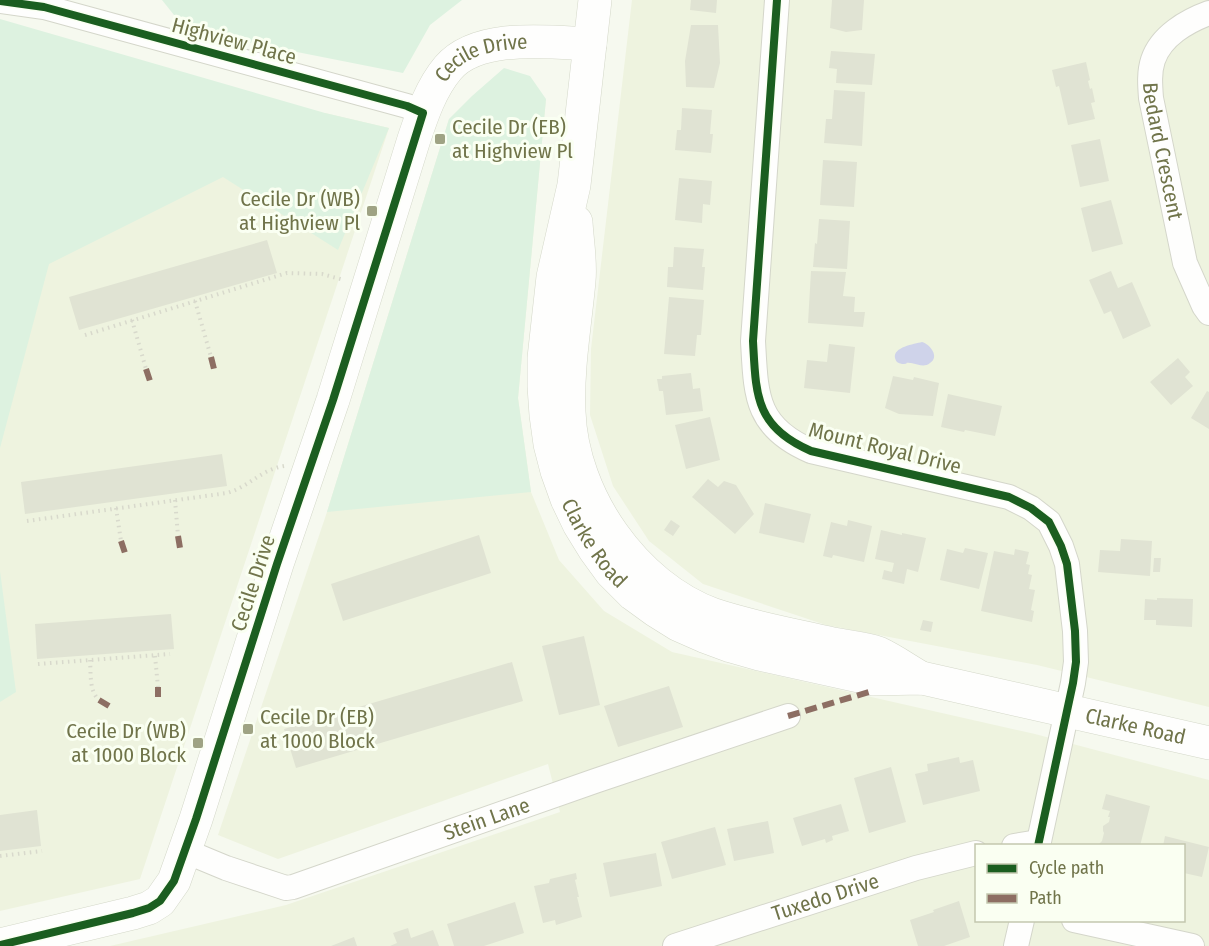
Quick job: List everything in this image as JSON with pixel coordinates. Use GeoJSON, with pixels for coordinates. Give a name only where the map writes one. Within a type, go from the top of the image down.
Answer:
{"type":"FeatureCollection","features":[{"type":"Feature","properties":{"kind":"main road","name":"Clarke Road"},"geometry":{"type":"LineString","coordinates":[[595,1],[574,185],[553,276],[544,358],[544,386],[550,444],[557,471],[575,516],[611,572],[633,594],[654,610],[679,625],[731,646],[872,679],[922,678],[1209,743]]}},
{"type":"Feature","properties":{"kind":"main road","name":"Cecile Drive"},"geometry":{"type":"LineString","coordinates":[[0,945],[134,913],[160,901],[168,891],[185,851],[277,564],[333,400],[423,113],[448,68],[460,57],[482,47],[515,42],[590,44]]}},
{"type":"Feature","properties":{"kind":"street","name":"Mount Royal Drive"},"geometry":{"type":"LineString","coordinates":[[777,0],[753,341],[755,381],[759,404],[769,422],[797,445],[812,451],[1009,497],[1031,508],[1050,522],[1067,564],[1075,631],[1076,662],[1038,844]]}},
{"type":"Feature","properties":{"kind":"street","name":"Highview Place"},"geometry":{"type":"LineString","coordinates":[[0,1],[44,8],[407,106],[423,113]]}},
{"type":"Feature","properties":{"kind":"street","name":"Bedard Crescent"},"geometry":{"type":"LineString","coordinates":[[1209,13],[1187,23],[1169,35],[1159,47],[1153,60],[1150,78],[1151,98],[1185,264],[1209,312]]}},
{"type":"Feature","properties":{"kind":"street","name":"Stein Lane"},"geometry":{"type":"LineString","coordinates":[[185,851],[226,868],[286,888],[293,887],[788,716]]}},
{"type":"Feature","properties":{"kind":"street","name":"Tuxedo Drive"},"geometry":{"type":"LineString","coordinates":[[675,946],[916,868],[975,853]]}},
{"type":"Feature","properties":{"kind":"street"},"geometry":{"type":"LineString","coordinates":[[1016,946],[1022,922]]}},
{"type":"Feature","properties":{"kind":"street"},"geometry":{"type":"LineString","coordinates":[[1079,922],[1192,946]]}},
{"type":"Feature","properties":{"kind":"path"},"geometry":{"type":"LineString","coordinates":[[85,334],[287,273],[322,274],[349,281]]}},
{"type":"Feature","properties":{"kind":"path"},"geometry":{"type":"LineString","coordinates":[[195,301],[211,357]]}},
{"type":"Feature","properties":{"kind":"path"},"geometry":{"type":"LineString","coordinates":[[132,320],[146,369]]}},
{"type":"Feature","properties":{"kind":"path"},"geometry":{"type":"LineString","coordinates":[[27,521],[227,493],[238,490],[270,469],[290,465]]}},
{"type":"Feature","properties":{"kind":"path"},"geometry":{"type":"LineString","coordinates":[[175,500],[178,536]]}},
{"type":"Feature","properties":{"kind":"path"},"geometry":{"type":"LineString","coordinates":[[116,508],[121,541]]}},
{"type":"Feature","properties":{"kind":"path"},"geometry":{"type":"LineString","coordinates":[[38,664],[170,654]]}},
{"type":"Feature","properties":{"kind":"path"},"geometry":{"type":"LineString","coordinates":[[155,656],[158,687]]}},
{"type":"Feature","properties":{"kind":"path"},"geometry":{"type":"LineString","coordinates":[[90,660],[92,690],[94,696],[99,700]]}},
{"type":"Feature","properties":{"kind":"path"},"geometry":{"type":"LineString","coordinates":[[0,856],[42,851]]}},
{"type":"Feature","properties":{"kind":"shaded area"},"geometry":{"type":"Polygon","coordinates":[[[162,0],[462,0],[430,25],[403,73],[186,30],[162,0]]]}},
{"type":"Feature","properties":{"kind":"shaded area"},"geometry":{"type":"Polygon","coordinates":[[[632,0],[1209,0],[1209,707],[1037,665],[826,625],[703,584],[649,541],[613,486],[590,415],[591,349],[632,0]]]}},
{"type":"Feature","properties":{"kind":"shaded area"},"geometry":{"type":"Polygon","coordinates":[[[0,19],[325,113],[389,128],[338,250],[223,177],[49,264],[0,448],[0,19]]]}},
{"type":"Feature","properties":{"kind":"shaded area"},"geometry":{"type":"Polygon","coordinates":[[[504,68],[530,76],[546,99],[518,398],[531,492],[327,512],[449,119],[504,68]]]}},
{"type":"Feature","properties":{"kind":"shaded area"},"geometry":{"type":"Polygon","coordinates":[[[546,99],[518,398],[531,492],[559,560],[604,611],[672,652],[1035,734],[1209,780],[1209,946],[110,946],[286,905],[560,812],[548,764],[278,859],[218,835],[327,512],[449,119],[546,99]]]}},
{"type":"Feature","properties":{"kind":"shaded area"},"geometry":{"type":"Polygon","coordinates":[[[325,113],[389,128],[140,879],[0,911],[0,204],[325,113]]]}},
{"type":"Feature","properties":{"kind":"shaded area"},"geometry":{"type":"Polygon","coordinates":[[[0,571],[16,692],[0,702],[0,571]]]}},
{"type":"Feature","properties":{"kind":"water"},"geometry":{"type":"Polygon","coordinates":[[[922,342],[933,351],[934,357],[930,363],[923,365],[898,363],[895,358],[897,351],[922,342]]]}},
{"type":"Feature","properties":{"kind":"building"},"geometry":{"type":"Polygon","coordinates":[[[691,0],[717,0],[716,13],[690,10],[691,0]]]}},
{"type":"Feature","properties":{"kind":"building"},"geometry":{"type":"Polygon","coordinates":[[[832,0],[864,0],[862,30],[846,32],[830,28],[832,0]]]}},
{"type":"Feature","properties":{"kind":"building"},"geometry":{"type":"Polygon","coordinates":[[[691,25],[718,25],[720,63],[714,88],[686,87],[685,61],[691,25]]]}},
{"type":"Feature","properties":{"kind":"building"},"geometry":{"type":"Polygon","coordinates":[[[831,51],[875,54],[872,85],[836,83],[837,69],[829,68],[831,51]]]}},
{"type":"Feature","properties":{"kind":"building"},"geometry":{"type":"Polygon","coordinates":[[[1086,62],[1090,80],[1088,81],[1095,102],[1091,103],[1095,119],[1068,125],[1059,86],[1056,87],[1052,70],[1086,62]]]}},
{"type":"Feature","properties":{"kind":"building"},"geometry":{"type":"Polygon","coordinates":[[[834,90],[865,92],[862,146],[824,143],[826,119],[832,119],[834,90]]]}},
{"type":"Feature","properties":{"kind":"building"},"geometry":{"type":"Polygon","coordinates":[[[682,108],[712,110],[711,153],[675,150],[677,130],[681,130],[682,108]]]}},
{"type":"Feature","properties":{"kind":"building"},"geometry":{"type":"Polygon","coordinates":[[[1100,139],[1109,181],[1080,187],[1071,145],[1100,139]]]}},
{"type":"Feature","properties":{"kind":"building"},"geometry":{"type":"Polygon","coordinates":[[[823,160],[857,162],[854,207],[820,205],[823,160]]]}},
{"type":"Feature","properties":{"kind":"building"},"geometry":{"type":"Polygon","coordinates":[[[679,178],[712,181],[710,205],[703,204],[702,223],[675,220],[679,178]]]}},
{"type":"Feature","properties":{"kind":"building"},"geometry":{"type":"Polygon","coordinates":[[[1111,200],[1123,244],[1092,252],[1081,208],[1111,200]]]}},
{"type":"Feature","properties":{"kind":"building"},"geometry":{"type":"Polygon","coordinates":[[[819,219],[850,221],[847,269],[813,267],[819,219]]]}},
{"type":"Feature","properties":{"kind":"building"},"geometry":{"type":"Polygon","coordinates":[[[267,240],[277,273],[79,330],[69,297],[267,240]]]}},
{"type":"Feature","properties":{"kind":"building"},"geometry":{"type":"Polygon","coordinates":[[[674,247],[704,249],[703,290],[667,287],[668,267],[673,267],[674,247]]]}},
{"type":"Feature","properties":{"kind":"building"},"geometry":{"type":"Polygon","coordinates":[[[811,271],[846,272],[843,296],[855,297],[854,312],[865,312],[863,327],[808,323],[811,271]]]}},
{"type":"Feature","properties":{"kind":"building"},"geometry":{"type":"Polygon","coordinates":[[[1111,271],[1118,288],[1132,282],[1151,326],[1123,339],[1111,311],[1104,314],[1089,280],[1111,271]]]}},
{"type":"Feature","properties":{"kind":"building"},"geometry":{"type":"Polygon","coordinates":[[[669,297],[704,300],[701,335],[697,335],[695,356],[664,354],[669,297]]]}},
{"type":"Feature","properties":{"kind":"building"},"geometry":{"type":"Polygon","coordinates":[[[829,344],[855,347],[850,393],[804,388],[807,360],[827,362],[829,344]]]}},
{"type":"Feature","properties":{"kind":"building"},"geometry":{"type":"Polygon","coordinates":[[[1178,358],[1190,372],[1185,377],[1193,386],[1171,405],[1150,382],[1178,358]]]}},
{"type":"Feature","properties":{"kind":"building"},"geometry":{"type":"Polygon","coordinates":[[[691,373],[693,389],[700,388],[703,411],[666,415],[663,391],[659,391],[657,379],[662,379],[662,376],[691,373]]]}},
{"type":"Feature","properties":{"kind":"building"},"geometry":{"type":"Polygon","coordinates":[[[893,376],[913,380],[914,377],[939,383],[933,416],[899,414],[885,408],[893,376]]]}},
{"type":"Feature","properties":{"kind":"building"},"geometry":{"type":"Polygon","coordinates":[[[1207,391],[1209,392],[1209,429],[1191,418],[1207,391]]]}},
{"type":"Feature","properties":{"kind":"building"},"geometry":{"type":"Polygon","coordinates":[[[948,394],[1002,406],[995,436],[941,427],[948,394]]]}},
{"type":"Feature","properties":{"kind":"building"},"geometry":{"type":"Polygon","coordinates":[[[710,417],[720,460],[686,469],[675,425],[710,417]]]}},
{"type":"Feature","properties":{"kind":"building"},"geometry":{"type":"Polygon","coordinates":[[[222,454],[227,486],[25,514],[21,482],[222,454]]]}},
{"type":"Feature","properties":{"kind":"building"},"geometry":{"type":"Polygon","coordinates":[[[708,479],[718,487],[724,481],[736,485],[754,514],[735,534],[692,497],[708,479]]]}},
{"type":"Feature","properties":{"kind":"building"},"geometry":{"type":"Polygon","coordinates":[[[765,503],[811,514],[804,543],[759,533],[765,503]]]}},
{"type":"Feature","properties":{"kind":"building"},"geometry":{"type":"Polygon","coordinates":[[[671,520],[680,526],[673,536],[664,530],[671,520]]]}},
{"type":"Feature","properties":{"kind":"building"},"geometry":{"type":"Polygon","coordinates":[[[848,520],[872,526],[864,562],[833,555],[832,558],[823,556],[831,522],[847,526],[848,520]]]}},
{"type":"Feature","properties":{"kind":"building"},"geometry":{"type":"Polygon","coordinates":[[[881,530],[926,538],[918,572],[907,569],[904,584],[882,579],[884,570],[892,572],[894,563],[875,559],[881,530]]]}},
{"type":"Feature","properties":{"kind":"building"},"geometry":{"type":"Polygon","coordinates":[[[479,535],[491,573],[343,621],[331,584],[479,535]]]}},
{"type":"Feature","properties":{"kind":"building"},"geometry":{"type":"Polygon","coordinates":[[[1121,539],[1152,541],[1150,576],[1098,572],[1100,550],[1120,551],[1121,539]]]}},
{"type":"Feature","properties":{"kind":"building"},"geometry":{"type":"Polygon","coordinates":[[[965,548],[988,553],[979,589],[940,580],[947,549],[963,553],[965,548]]]}},
{"type":"Feature","properties":{"kind":"building"},"geometry":{"type":"Polygon","coordinates":[[[1015,549],[1029,552],[1026,564],[1030,565],[1028,574],[1032,575],[1029,589],[1035,590],[1031,610],[1034,611],[1032,622],[981,611],[994,551],[1014,555],[1015,549]]]}},
{"type":"Feature","properties":{"kind":"building"},"geometry":{"type":"Polygon","coordinates":[[[1154,558],[1161,558],[1160,572],[1153,572],[1154,558]]]}},
{"type":"Feature","properties":{"kind":"building"},"geometry":{"type":"Polygon","coordinates":[[[1157,598],[1193,599],[1192,627],[1156,625],[1156,620],[1144,620],[1145,599],[1157,600],[1157,598]]]}},
{"type":"Feature","properties":{"kind":"building"},"geometry":{"type":"Polygon","coordinates":[[[171,614],[174,649],[37,659],[35,624],[171,614]]]}},
{"type":"Feature","properties":{"kind":"building"},"geometry":{"type":"Polygon","coordinates":[[[923,620],[933,622],[931,632],[920,630],[923,620]]]}},
{"type":"Feature","properties":{"kind":"building"},"geometry":{"type":"Polygon","coordinates":[[[584,636],[600,705],[559,715],[542,646],[584,636]]]}},
{"type":"Feature","properties":{"kind":"building"},"geometry":{"type":"Polygon","coordinates":[[[512,662],[523,701],[296,768],[284,729],[512,662]]]}},
{"type":"Feature","properties":{"kind":"building"},"geometry":{"type":"Polygon","coordinates":[[[669,686],[683,727],[618,747],[604,706],[669,686]]]}},
{"type":"Feature","properties":{"kind":"building"},"geometry":{"type":"Polygon","coordinates":[[[959,757],[960,763],[973,760],[980,791],[923,805],[915,774],[928,771],[927,764],[959,757]]]}},
{"type":"Feature","properties":{"kind":"building"},"geometry":{"type":"Polygon","coordinates":[[[891,767],[906,822],[869,833],[854,778],[891,767]]]}},
{"type":"Feature","properties":{"kind":"building"},"geometry":{"type":"Polygon","coordinates":[[[1106,794],[1150,806],[1140,844],[1099,844],[1104,833],[1103,826],[1109,822],[1110,817],[1108,817],[1110,811],[1102,809],[1106,794]]]}},
{"type":"Feature","properties":{"kind":"building"},"geometry":{"type":"Polygon","coordinates":[[[841,804],[849,831],[832,836],[833,840],[826,843],[825,839],[802,846],[793,818],[841,804]]]}},
{"type":"Feature","properties":{"kind":"building"},"geometry":{"type":"Polygon","coordinates":[[[37,810],[41,846],[0,851],[0,815],[37,810]]]}},
{"type":"Feature","properties":{"kind":"building"},"geometry":{"type":"Polygon","coordinates":[[[768,821],[774,853],[734,861],[727,829],[768,821]]]}},
{"type":"Feature","properties":{"kind":"building"},"geometry":{"type":"Polygon","coordinates":[[[715,827],[726,865],[672,879],[661,842],[715,827]]]}},
{"type":"Feature","properties":{"kind":"building"},"geometry":{"type":"Polygon","coordinates":[[[1165,836],[1209,847],[1202,877],[1185,873],[1185,844],[1163,844],[1165,836]]]}},
{"type":"Feature","properties":{"kind":"building"},"geometry":{"type":"Polygon","coordinates":[[[656,853],[662,886],[610,897],[603,863],[656,853]]]}},
{"type":"Feature","properties":{"kind":"building"},"geometry":{"type":"Polygon","coordinates":[[[576,873],[577,879],[575,880],[579,897],[577,897],[582,917],[556,925],[555,920],[543,923],[534,886],[549,883],[550,879],[576,873]]]}},
{"type":"Feature","properties":{"kind":"building"},"geometry":{"type":"Polygon","coordinates":[[[959,901],[970,937],[944,946],[918,946],[910,920],[959,901]]]}},
{"type":"Feature","properties":{"kind":"building"},"geometry":{"type":"Polygon","coordinates":[[[515,902],[524,933],[484,946],[454,946],[447,924],[515,902]]]}},
{"type":"Feature","properties":{"kind":"building"},"geometry":{"type":"Polygon","coordinates":[[[408,928],[411,938],[433,930],[439,946],[390,946],[397,943],[393,933],[408,928]]]}},
{"type":"Feature","properties":{"kind":"building"},"geometry":{"type":"Polygon","coordinates":[[[354,937],[357,946],[331,946],[354,937]]]}},
{"type":"Feature","properties":{"kind":"marked path"},"geometry":{"type":"LineString","coordinates":[[211,357],[214,369]]}},
{"type":"Feature","properties":{"kind":"marked path"},"geometry":{"type":"LineString","coordinates":[[146,369],[150,381]]}},
{"type":"Feature","properties":{"kind":"marked path"},"geometry":{"type":"LineString","coordinates":[[178,536],[180,548]]}},
{"type":"Feature","properties":{"kind":"marked path"},"geometry":{"type":"LineString","coordinates":[[121,541],[126,556]]}},
{"type":"Feature","properties":{"kind":"marked path"},"geometry":{"type":"LineString","coordinates":[[158,687],[158,697]]}},
{"type":"Feature","properties":{"kind":"marked path"},"geometry":{"type":"LineString","coordinates":[[788,716],[869,692]]}},
{"type":"Feature","properties":{"kind":"marked path"},"geometry":{"type":"LineString","coordinates":[[99,700],[109,706]]}},
{"type":"Feature","properties":{"kind":"cycle path"},"geometry":{"type":"LineString","coordinates":[[777,0],[753,341],[755,378],[762,407],[769,420],[779,431],[793,442],[811,451],[1009,497],[1031,508],[1049,522],[1067,564],[1075,631],[1076,662],[1038,844]]}},
{"type":"Feature","properties":{"kind":"cycle path"},"geometry":{"type":"LineString","coordinates":[[0,1],[44,7],[407,106],[423,113],[333,400],[174,881],[160,901],[149,908],[0,945]]}},
{"type":"Feature","properties":{"kind":"place","name":"Cecile Dr (EB) at Highview Pl"},"geometry":{"type":"Point","coordinates":[440,139]}},
{"type":"Feature","properties":{"kind":"place","name":"Cecile Dr (WB) at Highview Pl"},"geometry":{"type":"Point","coordinates":[372,211]}},
{"type":"Feature","properties":{"kind":"place","name":"Cecile Dr (EB) at 1000 Block"},"geometry":{"type":"Point","coordinates":[248,729]}},
{"type":"Feature","properties":{"kind":"place","name":"Cecile Dr (WB) at 1000 Block"},"geometry":{"type":"Point","coordinates":[198,743]}}]}
